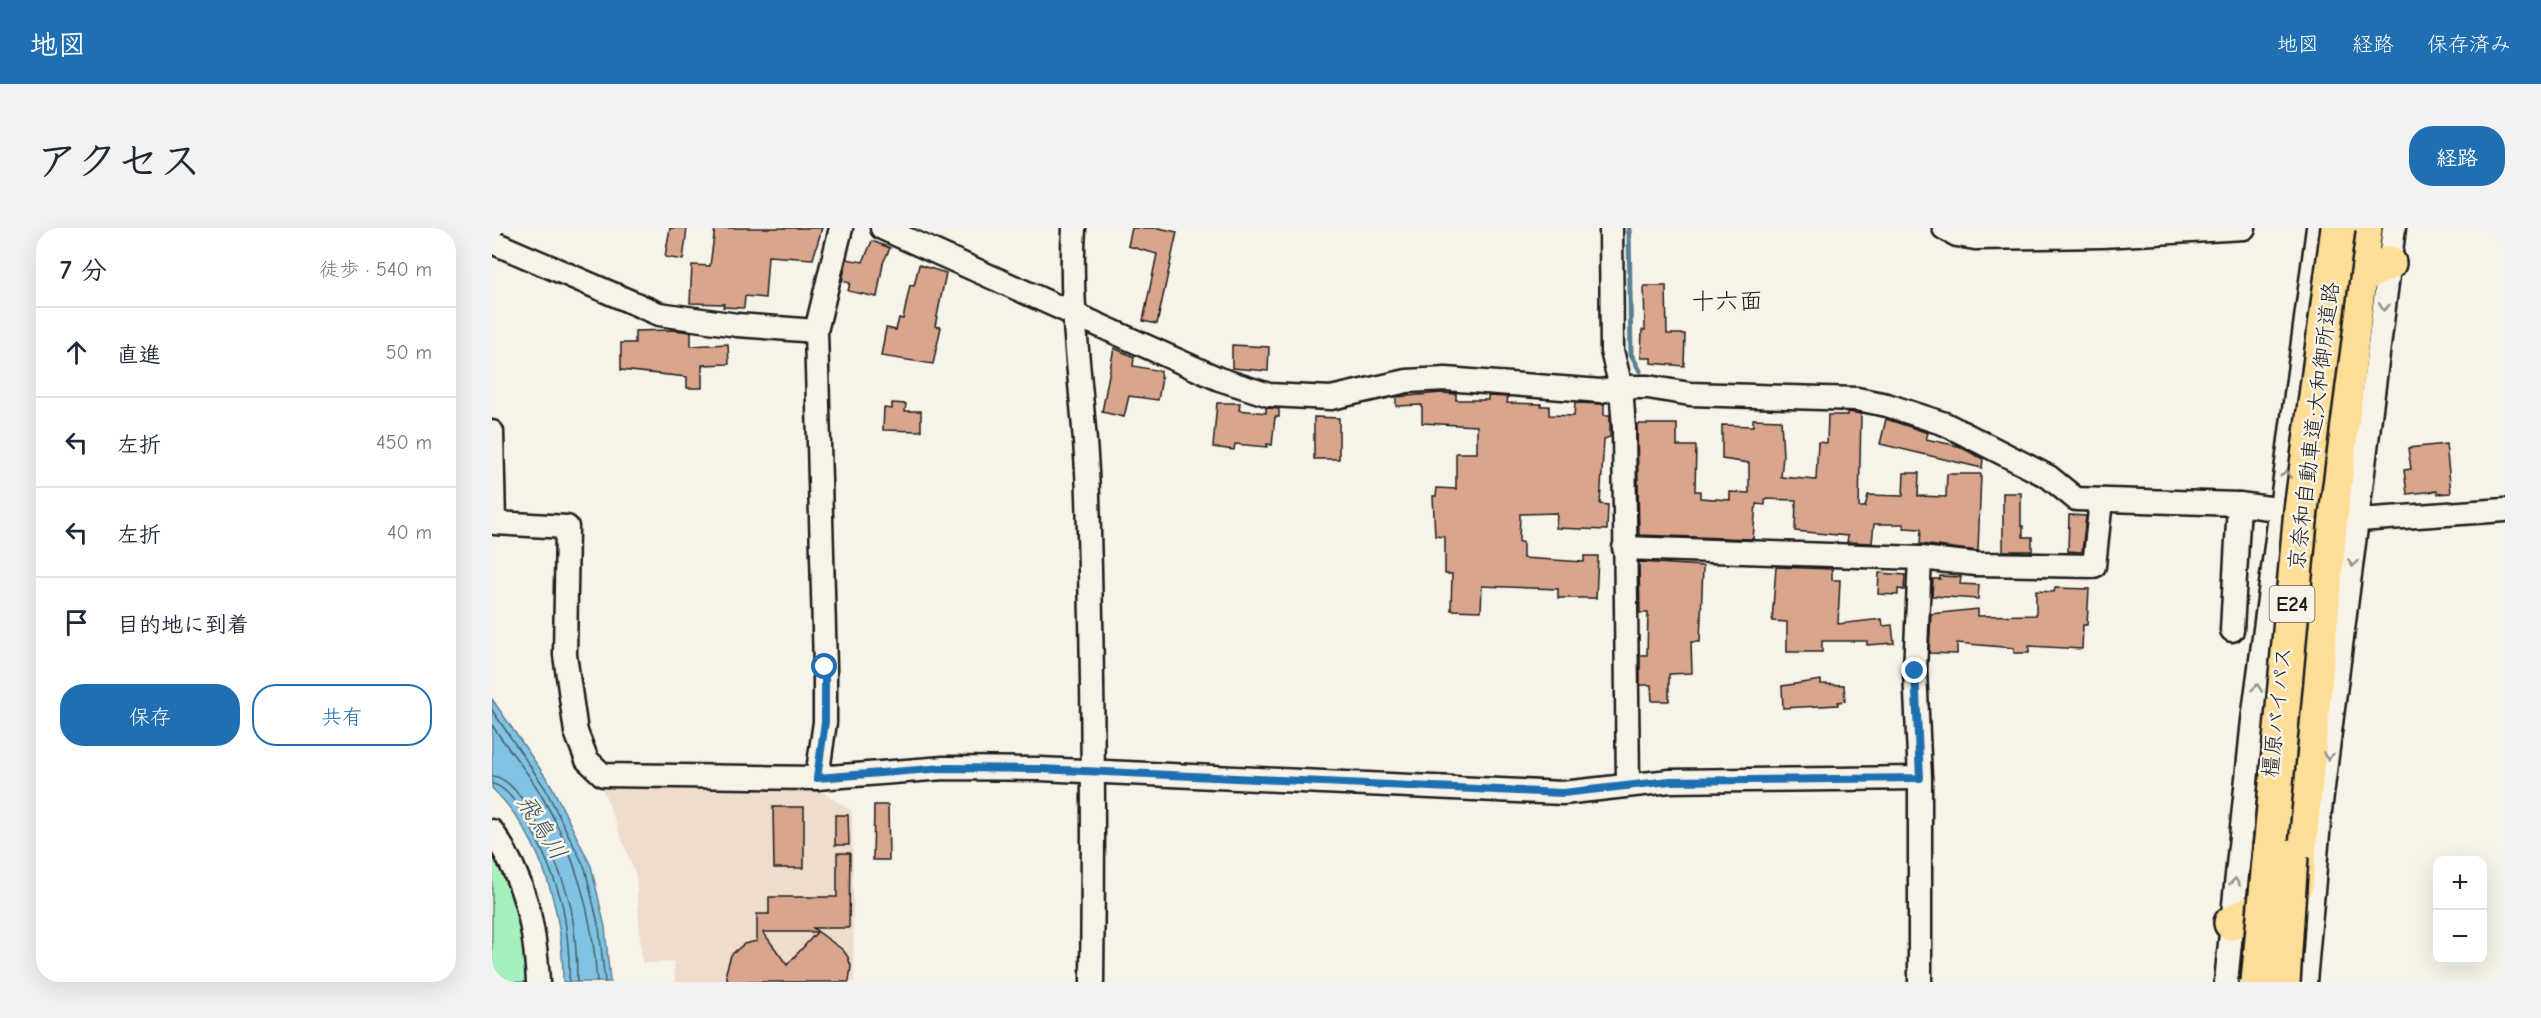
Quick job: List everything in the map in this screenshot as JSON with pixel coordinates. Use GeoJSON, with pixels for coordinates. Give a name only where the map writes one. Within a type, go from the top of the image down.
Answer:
{"type":"FeatureCollection","features":[{"type":"Feature","properties":{"kind":"highway","name":"橿原バイパス"},"geometry":{"type":"LineString","coordinates":[[2257,982],[2265,819],[2289,510],[2333,228]]}},
{"type":"Feature","properties":{"kind":"highway","name":"京奈和自動車道;大和御所道路"},"geometry":{"type":"LineString","coordinates":[[2257,982],[2301,510],[2338,228]]}},
{"type":"Feature","properties":{"kind":"highway","name":"京奈和自動車道;大和御所道路"},"geometry":{"type":"LineString","coordinates":[[2283,982],[2293,821],[2322,525],[2360,228]]}},
{"type":"Feature","properties":{"kind":"highway","name":"橿原バイパス"},"geometry":{"type":"LineString","coordinates":[[2289,982],[2300,820],[2345,519],[2359,277],[2365,228]]}},
{"type":"Feature","properties":{"kind":"highway"},"geometry":{"type":"LineString","coordinates":[[2359,277],[2390,263]]}},
{"type":"Feature","properties":{"kind":"highway"},"geometry":{"type":"LineString","coordinates":[[2231,923],[2260,908]]}},
{"type":"Feature","properties":{"kind":"street"},"geometry":{"type":"LineString","coordinates":[[817,778],[825,722],[825,667],[816,331],[841,228]]}},
{"type":"Feature","properties":{"kind":"street"},"geometry":{"type":"LineString","coordinates":[[882,228],[1219,379],[1269,395],[1331,398],[1407,381],[1446,380],[1601,391],[1621,387],[1648,387],[1690,394],[1857,399],[1887,405],[1945,424],[2049,477],[2076,499],[2239,504],[2345,519],[2505,510]]}},
{"type":"Feature","properties":{"kind":"street"},"geometry":{"type":"LineString","coordinates":[[1074,228],[1076,316],[1088,493],[1094,771],[1092,982]]}},
{"type":"Feature","properties":{"kind":"street"},"geometry":{"type":"LineString","coordinates":[[1611,228],[1612,351],[1621,387],[1624,428],[1628,784]]}},
{"type":"Feature","properties":{"kind":"street"},"geometry":{"type":"LineString","coordinates":[[1944,228],[1957,235],[1975,238],[2102,236],[2244,228]]}},
{"type":"Feature","properties":{"kind":"street"},"geometry":{"type":"LineString","coordinates":[[2226,982],[2250,743],[2289,510],[2318,228]]}},
{"type":"Feature","properties":{"kind":"street"},"geometry":{"type":"LineString","coordinates":[[2305,982],[2345,519],[2390,263],[2394,228]]}},
{"type":"Feature","properties":{"kind":"street"},"geometry":{"type":"LineString","coordinates":[[492,242],[659,314],[737,325],[816,331]]}},
{"type":"Feature","properties":{"kind":"street"},"geometry":{"type":"LineString","coordinates":[[492,432],[494,524],[567,527],[565,655],[576,732],[587,760],[603,775],[817,778],[944,768],[1094,771],[1174,777],[1563,793],[1670,781],[1920,778]]}},
{"type":"Feature","properties":{"kind":"street"},"geometry":{"type":"LineString","coordinates":[[1624,548],[1920,558],[1976,564],[2094,567],[2101,501]]}},
{"type":"Feature","properties":{"kind":"street"},"geometry":{"type":"LineString","coordinates":[[2232,630],[2239,504]]}},
{"type":"Feature","properties":{"kind":"street"},"geometry":{"type":"LineString","coordinates":[[1920,558],[1915,671],[1920,778],[1920,982]]}},
{"type":"Feature","properties":{"kind":"street"},"geometry":{"type":"LineString","coordinates":[[492,831],[518,878],[532,916],[538,982]]}},
{"type":"Feature","properties":{"kind":"shaded area"},"geometry":{"type":"Polygon","coordinates":[[[600,782],[807,782],[852,811],[854,982],[675,982],[674,962],[642,963],[636,876],[600,782]]]}},
{"type":"Feature","properties":{"kind":"green space"},"geometry":{"type":"Polygon","coordinates":[[[492,848],[523,923],[528,982],[492,982],[492,848]]]}},
{"type":"Feature","properties":{"kind":"water","name":"飛鳥川"},"geometry":{"type":"Polygon","coordinates":[[[492,699],[551,785],[591,866],[605,927],[610,982],[563,982],[559,929],[547,878],[525,830],[492,788],[492,699]]]}},
{"type":"Feature","properties":{"kind":"building"},"geometry":{"type":"Polygon","coordinates":[[[670,228],[687,228],[683,260],[665,257],[670,228]]]}},
{"type":"Feature","properties":{"kind":"building"},"geometry":{"type":"Polygon","coordinates":[[[715,228],[822,228],[813,259],[768,256],[765,298],[745,296],[744,308],[723,307],[724,304],[690,303],[692,265],[710,266],[715,228]]]}},
{"type":"Feature","properties":{"kind":"building"},"geometry":{"type":"Polygon","coordinates":[[[1132,228],[1159,228],[1177,232],[1157,324],[1143,321],[1157,254],[1128,246],[1132,228]]]}},
{"type":"Feature","properties":{"kind":"building"},"geometry":{"type":"Polygon","coordinates":[[[872,241],[890,248],[883,263],[877,297],[848,291],[850,283],[842,281],[847,259],[863,262],[872,241]]]}},
{"type":"Feature","properties":{"kind":"building"},"geometry":{"type":"Polygon","coordinates":[[[919,265],[946,273],[935,326],[941,327],[933,364],[881,356],[886,328],[896,330],[899,318],[903,319],[910,285],[914,286],[919,265]]]}},
{"type":"Feature","properties":{"kind":"building"},"geometry":{"type":"Polygon","coordinates":[[[1644,286],[1666,286],[1667,334],[1685,334],[1684,366],[1651,363],[1651,358],[1641,358],[1642,330],[1645,330],[1644,286]]]}},
{"type":"Feature","properties":{"kind":"building"},"geometry":{"type":"Polygon","coordinates":[[[635,331],[691,332],[691,346],[728,344],[729,364],[702,365],[702,388],[687,388],[687,377],[621,370],[621,343],[635,343],[635,331]]]}},
{"type":"Feature","properties":{"kind":"building"},"geometry":{"type":"Polygon","coordinates":[[[1232,345],[1269,347],[1268,371],[1232,368],[1232,345]]]}},
{"type":"Feature","properties":{"kind":"building"},"geometry":{"type":"Polygon","coordinates":[[[1114,348],[1134,357],[1133,366],[1161,371],[1158,400],[1129,396],[1124,417],[1102,412],[1114,348]]]}},
{"type":"Feature","properties":{"kind":"building"},"geometry":{"type":"Polygon","coordinates":[[[1456,394],[1456,400],[1488,400],[1488,396],[1508,397],[1507,403],[1549,406],[1549,415],[1574,416],[1575,403],[1604,404],[1604,415],[1610,415],[1610,437],[1604,439],[1600,504],[1608,505],[1607,530],[1556,528],[1557,513],[1520,514],[1519,542],[1523,542],[1523,558],[1584,562],[1584,556],[1598,556],[1596,598],[1558,598],[1558,589],[1482,586],[1481,611],[1451,610],[1452,574],[1445,574],[1445,537],[1435,536],[1433,496],[1436,496],[1437,488],[1456,489],[1456,453],[1477,453],[1477,426],[1422,423],[1422,405],[1396,406],[1396,397],[1456,394]]]}},
{"type":"Feature","properties":{"kind":"building"},"geometry":{"type":"Polygon","coordinates":[[[892,403],[906,404],[905,411],[921,411],[921,431],[883,430],[884,408],[892,409],[892,403]]]}},
{"type":"Feature","properties":{"kind":"building"},"geometry":{"type":"Polygon","coordinates":[[[1217,403],[1240,403],[1239,410],[1266,413],[1266,408],[1279,409],[1279,417],[1275,417],[1272,445],[1267,444],[1267,447],[1235,444],[1234,450],[1213,447],[1217,403]]]}},
{"type":"Feature","properties":{"kind":"building"},"geometry":{"type":"Polygon","coordinates":[[[1848,412],[1861,414],[1859,507],[1865,507],[1868,495],[1903,496],[1904,473],[1919,473],[1918,496],[1946,497],[1947,474],[1981,474],[1978,551],[1920,544],[1921,529],[1904,528],[1904,524],[1874,524],[1872,543],[1847,542],[1848,536],[1795,531],[1796,500],[1765,499],[1765,505],[1756,504],[1753,539],[1639,535],[1637,424],[1677,424],[1677,446],[1696,446],[1695,491],[1700,491],[1700,498],[1730,500],[1730,492],[1749,493],[1749,463],[1722,459],[1722,425],[1753,426],[1753,419],[1781,420],[1783,456],[1781,477],[1816,480],[1818,442],[1827,443],[1828,415],[1848,415],[1848,412]]]}},
{"type":"Feature","properties":{"kind":"building"},"geometry":{"type":"Polygon","coordinates":[[[1314,417],[1339,418],[1339,459],[1314,459],[1314,417]]]}},
{"type":"Feature","properties":{"kind":"building"},"geometry":{"type":"Polygon","coordinates":[[[1886,419],[1928,433],[1926,439],[1958,446],[1983,459],[1982,468],[1880,444],[1886,419]]]}},
{"type":"Feature","properties":{"kind":"building"},"geometry":{"type":"Polygon","coordinates":[[[2446,444],[2451,493],[2438,494],[2437,491],[2407,494],[2404,470],[2411,469],[2408,448],[2446,444]]]}},
{"type":"Feature","properties":{"kind":"building"},"geometry":{"type":"Polygon","coordinates":[[[2003,493],[2021,493],[2023,537],[2032,537],[2032,551],[2003,551],[2003,493]]]}},
{"type":"Feature","properties":{"kind":"building"},"geometry":{"type":"Polygon","coordinates":[[[2069,515],[2086,516],[2082,552],[2068,551],[2069,515]]]}},
{"type":"Feature","properties":{"kind":"building"},"geometry":{"type":"Polygon","coordinates":[[[1639,562],[1703,566],[1700,642],[1691,642],[1692,673],[1669,674],[1669,701],[1652,701],[1651,685],[1640,685],[1640,655],[1647,655],[1648,613],[1640,613],[1639,562]]]}},
{"type":"Feature","properties":{"kind":"building"},"geometry":{"type":"Polygon","coordinates":[[[1776,567],[1832,569],[1832,580],[1840,580],[1838,624],[1882,619],[1883,626],[1892,625],[1894,643],[1867,645],[1867,641],[1822,641],[1822,652],[1787,652],[1787,622],[1772,621],[1776,567]]]}},
{"type":"Feature","properties":{"kind":"building"},"geometry":{"type":"Polygon","coordinates":[[[1879,573],[1905,575],[1904,590],[1898,589],[1898,595],[1878,594],[1879,573]]]}},
{"type":"Feature","properties":{"kind":"building"},"geometry":{"type":"Polygon","coordinates":[[[1940,576],[1961,577],[1960,584],[1979,585],[1978,599],[1932,596],[1933,579],[1940,579],[1940,576]]]}},
{"type":"Feature","properties":{"kind":"building"},"geometry":{"type":"Polygon","coordinates":[[[2055,588],[2089,589],[2087,625],[2083,625],[2082,649],[2029,646],[2029,653],[2014,653],[2014,648],[1957,643],[1957,654],[1929,653],[1931,614],[1978,609],[1978,616],[2036,615],[2036,591],[2054,592],[2055,588]]]}},
{"type":"Feature","properties":{"kind":"building"},"geometry":{"type":"Polygon","coordinates":[[[1821,680],[1821,684],[1844,685],[1845,701],[1838,702],[1838,705],[1783,708],[1782,686],[1821,680]]]}},
{"type":"Feature","properties":{"kind":"building"},"geometry":{"type":"Polygon","coordinates":[[[874,805],[888,805],[889,860],[873,860],[874,805]]]}},
{"type":"Feature","properties":{"kind":"building"},"geometry":{"type":"Polygon","coordinates":[[[773,807],[804,807],[804,868],[774,868],[773,807]]]}},
{"type":"Feature","properties":{"kind":"building"},"geometry":{"type":"Polygon","coordinates":[[[835,815],[848,815],[849,845],[835,845],[835,815]]]}},
{"type":"Feature","properties":{"kind":"building"},"geometry":{"type":"Polygon","coordinates":[[[837,853],[850,853],[849,928],[813,928],[843,950],[848,957],[851,966],[849,982],[728,982],[726,972],[731,955],[744,944],[757,941],[757,914],[769,914],[769,897],[837,897],[837,853]],[[763,932],[787,965],[817,932],[763,932]]]}},
{"type":"Feature","properties":{"kind":"waterway"},"geometry":{"type":"LineString","coordinates":[[1629,228],[1631,354],[1640,371]]}},
{"type":"Feature","properties":{"kind":"district","name":"十六面"},"geometry":{"type":"Point","coordinates":[1727,301]}},
{"type":"Feature","properties":{"kind":"route"},"geometry":{"type":"LineString","coordinates":[[825,667],[825,722],[817,778],[944,768],[1040,769],[1174,777],[1370,783],[1563,793],[1670,781],[1920,778],[1915,671]]}}]}
